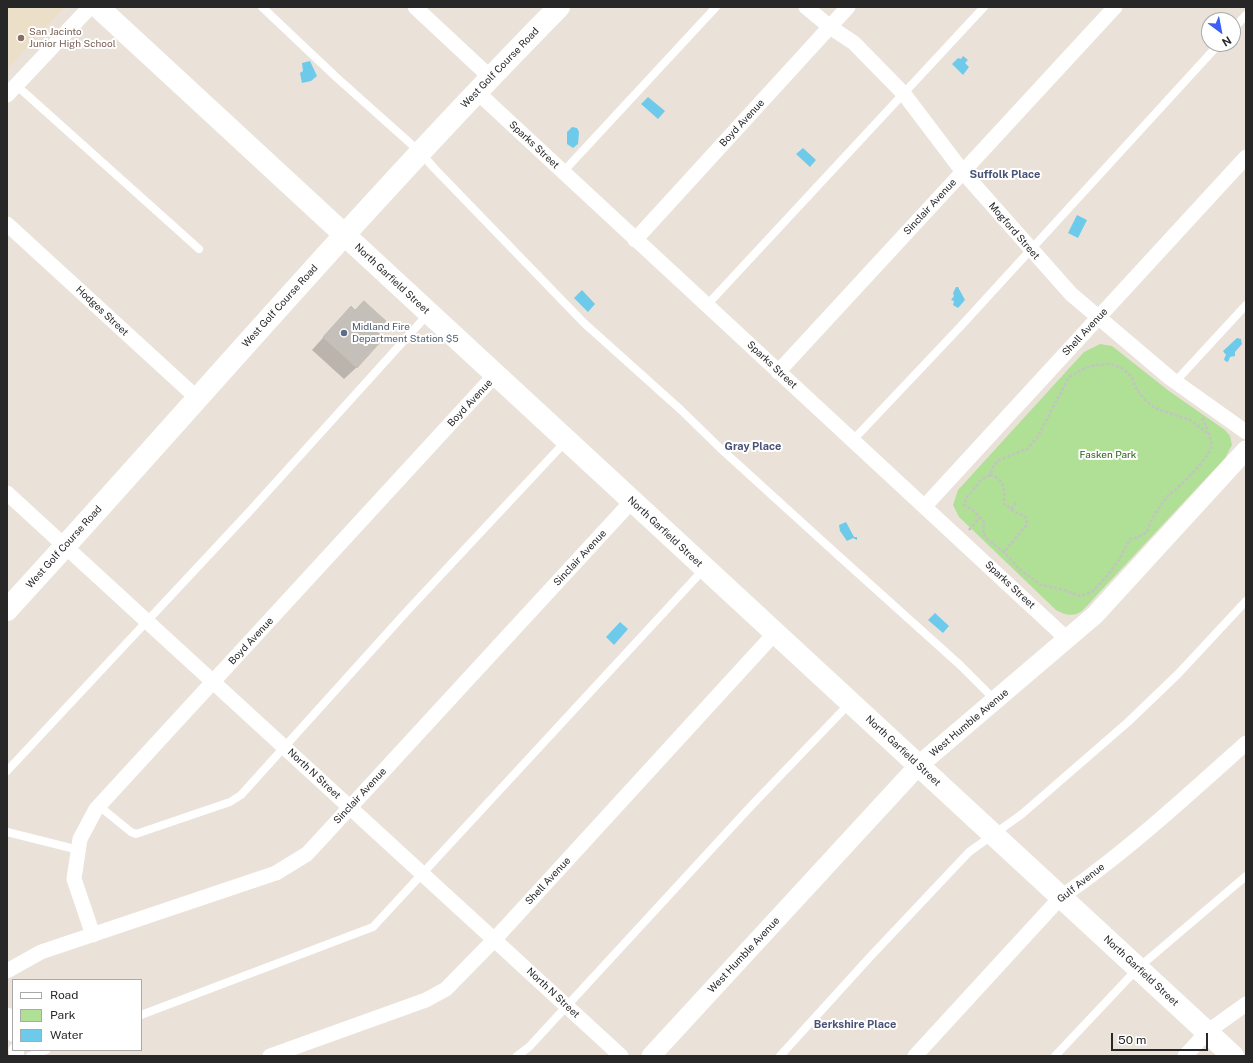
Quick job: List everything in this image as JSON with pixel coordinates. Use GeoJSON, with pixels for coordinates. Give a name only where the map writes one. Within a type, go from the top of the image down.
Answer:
{"type":"FeatureCollection","features":[{"type":"Feature","properties":{"kind":"main road","name":"North Garfield Street"},"geometry":{"type":"LineString","coordinates":[[98,7],[1233,1056]]}},
{"type":"Feature","properties":{"kind":"main road","name":"West Golf Course Road"},"geometry":{"type":"LineString","coordinates":[[7,610],[344,235],[483,84],[559,7]]}},
{"type":"Feature","properties":{"kind":"street"},"geometry":{"type":"LineString","coordinates":[[12,90],[90,7]]}},
{"type":"Feature","properties":{"kind":"street","name":"Sparks Street"},"geometry":{"type":"LineString","coordinates":[[415,7],[563,172],[778,372],[854,439],[1067,639]]}},
{"type":"Feature","properties":{"kind":"street","name":"Mogford Street"},"geometry":{"type":"LineString","coordinates":[[806,7],[830,27],[854,43],[904,94],[963,172],[1071,294],[1175,382],[1246,432]]}},
{"type":"Feature","properties":{"kind":"street","name":"Boyd Avenue"},"geometry":{"type":"LineString","coordinates":[[635,240],[848,7]]}},
{"type":"Feature","properties":{"kind":"street","name":"Sinclair Avenue"},"geometry":{"type":"LineString","coordinates":[[778,372],[1115,7]]}},
{"type":"Feature","properties":{"kind":"street","name":"Shell Avenue"},"geometry":{"type":"LineString","coordinates":[[925,506],[1246,157]]}},
{"type":"Feature","properties":{"kind":"street","name":"Hodges Street"},"geometry":{"type":"LineString","coordinates":[[7,224],[197,398]]}},
{"type":"Feature","properties":{"kind":"street","name":"Boyd Avenue"},"geometry":{"type":"LineString","coordinates":[[93,935],[74,879],[80,839],[99,806],[495,375]]}},
{"type":"Feature","properties":{"kind":"street","name":"West Humble Avenue"},"geometry":{"type":"LineString","coordinates":[[651,1056],[919,765],[1095,615],[1246,450]]}},
{"type":"Feature","properties":{"kind":"street","name":"North N Street"},"geometry":{"type":"LineString","coordinates":[[7,493],[214,681],[621,1056]]}},
{"type":"Feature","properties":{"kind":"street","name":"Sinclair Avenue"},"geometry":{"type":"LineString","coordinates":[[7,971],[40,952],[276,873],[307,854],[632,501]]}},
{"type":"Feature","properties":{"kind":"street","name":"Shell Avenue"},"geometry":{"type":"LineString","coordinates":[[270,1056],[426,1000],[446,989],[494,940],[775,633]]}},
{"type":"Feature","properties":{"kind":"street","name":"Gulf Avenue"},"geometry":{"type":"LineString","coordinates":[[915,1056],[1061,897],[1098,870],[1203,782],[1246,743]]}},
{"type":"Feature","properties":{"kind":"street"},"geometry":{"type":"LineString","coordinates":[[1185,1056],[1207,1032],[1246,1004]]}},
{"type":"Feature","properties":{"kind":"street"},"geometry":{"type":"LineString","coordinates":[[7,1015],[12,1031]]}},
{"type":"Feature","properties":{"kind":"lane"},"geometry":{"type":"LineString","coordinates":[[262,7],[336,77],[420,152],[584,323],[681,410],[720,448],[840,558],[960,665],[995,700]]}},
{"type":"Feature","properties":{"kind":"lane"},"geometry":{"type":"LineString","coordinates":[[563,172],[716,7]]}},
{"type":"Feature","properties":{"kind":"lane"},"geometry":{"type":"LineString","coordinates":[[707,305],[984,7]]}},
{"type":"Feature","properties":{"kind":"lane"},"geometry":{"type":"LineString","coordinates":[[854,439],[960,327],[1212,52]]}},
{"type":"Feature","properties":{"kind":"lane"},"geometry":{"type":"LineString","coordinates":[[12,90],[199,249]]}},
{"type":"Feature","properties":{"kind":"lane"},"geometry":{"type":"LineString","coordinates":[[1175,382],[1246,305]]}},
{"type":"Feature","properties":{"kind":"lane"},"geometry":{"type":"LineString","coordinates":[[7,771],[249,512],[429,313]]}},
{"type":"Feature","properties":{"kind":"lane"},"geometry":{"type":"LineString","coordinates":[[99,806],[131,832],[136,834],[230,802],[241,795],[284,746],[566,440]]}},
{"type":"Feature","properties":{"kind":"lane"},"geometry":{"type":"LineString","coordinates":[[142,1015],[373,927],[705,568]]}},
{"type":"Feature","properties":{"kind":"lane"},"geometry":{"type":"LineString","coordinates":[[780,1056],[970,852],[1022,814],[1128,722],[1178,674],[1246,601]]}},
{"type":"Feature","properties":{"kind":"lane"},"geometry":{"type":"LineString","coordinates":[[517,1056],[530,1047],[752,805],[851,703]]}},
{"type":"Feature","properties":{"kind":"lane"},"geometry":{"type":"LineString","coordinates":[[7,832],[79,850]]}},
{"type":"Feature","properties":{"kind":"lane"},"geometry":{"type":"LineString","coordinates":[[1055,1056],[1138,968],[1246,876]]}},
{"type":"Feature","properties":{"kind":"lane"},"geometry":{"type":"LineString","coordinates":[[30,1056],[43,1051]]}},
{"type":"Feature","properties":{"kind":"path"},"geometry":{"type":"LineString","coordinates":[[990,475],[994,465],[999,460],[1027,449],[1037,438],[1068,377],[1083,369],[1096,365],[1111,364],[1122,368],[1131,376],[1137,390],[1146,401],[1155,408],[1192,421],[1207,433],[1211,442],[1211,447],[1207,455],[1184,482],[1168,495],[1151,521],[1147,532],[1136,538],[1130,539],[1119,560],[1092,592],[1079,596],[1062,589],[1041,585],[1019,569],[1004,552],[988,540],[983,533],[984,522],[973,510],[964,505],[967,497],[982,479],[990,475],[996,476],[1005,489],[1004,504],[1017,514],[1024,516],[1027,519],[1026,526],[1004,552]]}},
{"type":"Feature","properties":{"kind":"path"},"geometry":{"type":"LineString","coordinates":[[1011,508],[1017,502]]}},
{"type":"Feature","properties":{"kind":"shaded area","name":"San Jacinto Junior High School"},"geometry":{"type":"Polygon","coordinates":[[[7,7],[65,7],[7,69],[7,7]]]}},
{"type":"Feature","properties":{"kind":"green space","name":"Fasken Park"},"geometry":{"type":"Polygon","coordinates":[[[1100,344],[1112,346],[1169,391],[1225,430],[1230,436],[1232,445],[1225,458],[1084,609],[1077,614],[1070,615],[1056,610],[959,517],[953,505],[958,490],[1084,352],[1100,344]]]}},
{"type":"Feature","properties":{"kind":"water"},"geometry":{"type":"Polygon","coordinates":[[[963,56],[968,60],[965,63],[969,67],[963,75],[952,64],[958,58],[961,59],[963,56]]]}},
{"type":"Feature","properties":{"kind":"water"},"geometry":{"type":"Polygon","coordinates":[[[310,61],[317,76],[311,81],[302,83],[300,73],[303,71],[302,63],[310,61]]]}},
{"type":"Feature","properties":{"kind":"water"},"geometry":{"type":"Polygon","coordinates":[[[648,97],[665,111],[658,119],[641,104],[648,97]]]}},
{"type":"Feature","properties":{"kind":"water"},"geometry":{"type":"Polygon","coordinates":[[[572,127],[577,128],[579,132],[578,144],[573,148],[567,144],[567,132],[572,127]]]}},
{"type":"Feature","properties":{"kind":"water"},"geometry":{"type":"Polygon","coordinates":[[[803,148],[816,160],[810,167],[796,154],[803,148]]]}},
{"type":"Feature","properties":{"kind":"water"},"geometry":{"type":"Polygon","coordinates":[[[1077,215],[1087,220],[1078,238],[1068,233],[1077,215]]]}},
{"type":"Feature","properties":{"kind":"water"},"geometry":{"type":"Polygon","coordinates":[[[956,287],[958,287],[965,300],[958,308],[953,305],[954,301],[951,300],[954,296],[953,293],[956,287]]]}},
{"type":"Feature","properties":{"kind":"water"},"geometry":{"type":"Polygon","coordinates":[[[582,290],[595,304],[588,312],[574,298],[582,290]]]}},
{"type":"Feature","properties":{"kind":"water"},"geometry":{"type":"Polygon","coordinates":[[[1237,338],[1241,339],[1242,344],[1235,352],[1235,356],[1230,357],[1228,362],[1225,361],[1224,359],[1226,355],[1223,351],[1237,338]]]}},
{"type":"Feature","properties":{"kind":"water"},"geometry":{"type":"Polygon","coordinates":[[[846,522],[854,537],[857,537],[857,540],[853,538],[847,541],[840,531],[839,525],[846,522]]]}},
{"type":"Feature","properties":{"kind":"water"},"geometry":{"type":"Polygon","coordinates":[[[935,613],[949,626],[943,633],[928,620],[935,613]]]}},
{"type":"Feature","properties":{"kind":"water"},"geometry":{"type":"Polygon","coordinates":[[[620,622],[628,629],[614,645],[606,637],[620,622]]]}},
{"type":"Feature","properties":{"kind":"building"},"geometry":{"type":"Polygon","coordinates":[[[364,301],[386,321],[376,331],[384,338],[357,368],[323,337],[351,306],[355,310],[364,301]]]}},
{"type":"Feature","properties":{"kind":"place","name":"San Jacinto Junior High School"},"geometry":{"type":"Point","coordinates":[21,38]}},
{"type":"Feature","properties":{"kind":"place","name":"Midland Fire Department Station $5"},"geometry":{"type":"Point","coordinates":[344,333]}},
{"type":"Feature","properties":{"kind":"district","name":"Suffolk Place"},"geometry":{"type":"Point","coordinates":[1005,175]}},
{"type":"Feature","properties":{"kind":"district","name":"Gray Place"},"geometry":{"type":"Point","coordinates":[753,447]}},
{"type":"Feature","properties":{"kind":"district","name":"Berkshire Place"},"geometry":{"type":"Point","coordinates":[855,1025]}}]}
